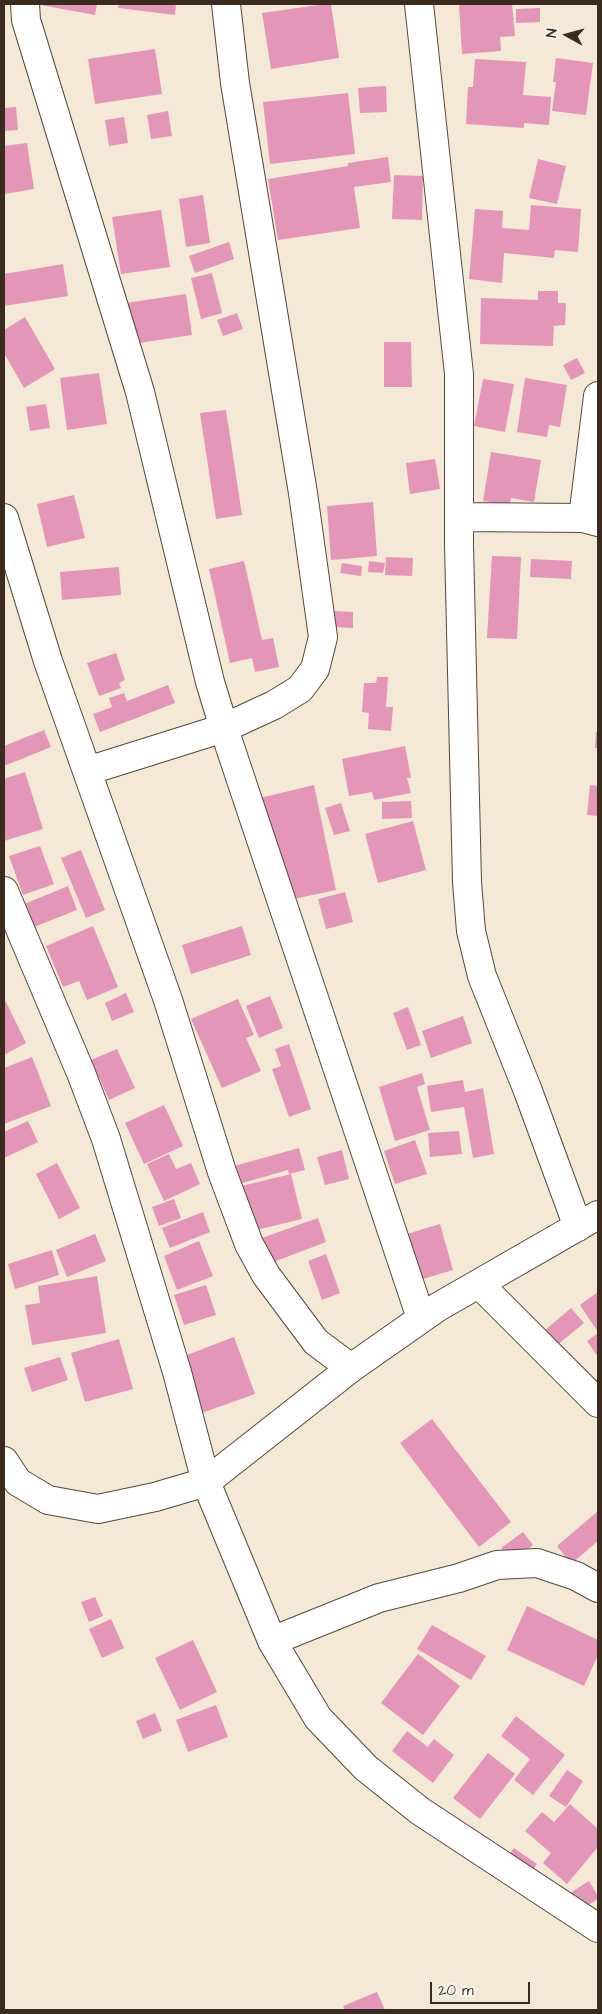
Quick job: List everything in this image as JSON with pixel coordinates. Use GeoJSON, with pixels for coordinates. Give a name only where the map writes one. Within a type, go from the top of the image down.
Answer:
{"type":"FeatureCollection","features":[{"type":"Feature","properties":{"kind":"street"},"geometry":{"type":"LineString","coordinates":[[25,4],[26,20],[140,392],[210,682],[421,1318]]}},
{"type":"Feature","properties":{"kind":"street"},"geometry":{"type":"LineString","coordinates":[[87,771],[224,728],[274,705],[300,689],[315,669],[323,637],[303,493],[235,83],[226,4]]}},
{"type":"Feature","properties":{"kind":"street"},"geometry":{"type":"LineString","coordinates":[[4,1461],[18,1482],[48,1500],[98,1509],[206,1482],[351,1368],[421,1318],[588,1221],[528,1091],[482,976],[471,932],[467,882],[459,517],[459,374],[419,4]]}},
{"type":"Feature","properties":{"kind":"street"},"geometry":{"type":"LineString","coordinates":[[459,517],[591,520],[598,396]]}},
{"type":"Feature","properties":{"kind":"street"},"geometry":{"type":"LineString","coordinates":[[4,518],[48,661],[168,1000],[222,1172],[249,1244],[266,1275],[316,1342],[351,1368]]}},
{"type":"Feature","properties":{"kind":"street"},"geometry":{"type":"LineString","coordinates":[[7,907],[81,1072],[106,1139],[177,1372],[206,1482],[272,1641],[318,1718],[366,1768],[420,1811],[598,1928]]}},
{"type":"Feature","properties":{"kind":"street"},"geometry":{"type":"LineString","coordinates":[[479,1284],[598,1403]]}},
{"type":"Feature","properties":{"kind":"street"},"geometry":{"type":"LineString","coordinates":[[272,1641],[379,1598],[459,1578],[497,1565],[537,1563],[576,1576],[598,1588]]}},
{"type":"Feature","properties":{"kind":"building"},"geometry":{"type":"Polygon","coordinates":[[[41,4],[97,4],[95,15],[41,4]]]}},
{"type":"Feature","properties":{"kind":"building"},"geometry":{"type":"Polygon","coordinates":[[[119,4],[176,4],[175,15],[118,8],[119,4]]]}},
{"type":"Feature","properties":{"kind":"building"},"geometry":{"type":"Polygon","coordinates":[[[331,4],[339,58],[271,69],[262,13],[331,4]]]}},
{"type":"Feature","properties":{"kind":"building"},"geometry":{"type":"Polygon","coordinates":[[[459,4],[512,4],[515,36],[500,37],[501,51],[462,54],[459,4]]]}},
{"type":"Feature","properties":{"kind":"building"},"geometry":{"type":"Polygon","coordinates":[[[540,8],[540,22],[516,23],[516,9],[540,8]]]}},
{"type":"Feature","properties":{"kind":"building"},"geometry":{"type":"Polygon","coordinates":[[[155,49],[162,94],[95,104],[88,59],[155,49]]]}},
{"type":"Feature","properties":{"kind":"building"},"geometry":{"type":"Polygon","coordinates":[[[556,58],[593,63],[586,115],[552,111],[556,82],[553,82],[556,58]]]}},
{"type":"Feature","properties":{"kind":"building"},"geometry":{"type":"Polygon","coordinates":[[[475,59],[526,62],[523,95],[551,97],[549,125],[524,123],[524,128],[466,124],[468,87],[473,87],[475,59]]]}},
{"type":"Feature","properties":{"kind":"building"},"geometry":{"type":"Polygon","coordinates":[[[386,86],[387,112],[360,113],[358,88],[386,86]]]}},
{"type":"Feature","properties":{"kind":"building"},"geometry":{"type":"Polygon","coordinates":[[[348,93],[355,154],[270,164],[263,102],[348,93]]]}},
{"type":"Feature","properties":{"kind":"building"},"geometry":{"type":"Polygon","coordinates":[[[16,107],[18,130],[4,131],[4,108],[16,107]]]}},
{"type":"Feature","properties":{"kind":"building"},"geometry":{"type":"Polygon","coordinates":[[[168,111],[172,136],[151,139],[147,115],[168,111]]]}},
{"type":"Feature","properties":{"kind":"building"},"geometry":{"type":"Polygon","coordinates":[[[124,117],[128,143],[109,146],[105,120],[124,117]]]}},
{"type":"Feature","properties":{"kind":"building"},"geometry":{"type":"Polygon","coordinates":[[[27,143],[34,189],[5,194],[4,146],[27,143]]]}},
{"type":"Feature","properties":{"kind":"building"},"geometry":{"type":"Polygon","coordinates":[[[388,157],[391,182],[354,187],[360,228],[278,240],[268,179],[348,166],[348,163],[388,157]]]}},
{"type":"Feature","properties":{"kind":"building"},"geometry":{"type":"Polygon","coordinates":[[[538,159],[566,166],[557,204],[529,198],[538,159]]]}},
{"type":"Feature","properties":{"kind":"building"},"geometry":{"type":"Polygon","coordinates":[[[394,175],[423,176],[422,220],[392,219],[394,175]]]}},
{"type":"Feature","properties":{"kind":"building"},"geometry":{"type":"Polygon","coordinates":[[[203,195],[210,243],[186,247],[179,199],[203,195]]]}},
{"type":"Feature","properties":{"kind":"building"},"geometry":{"type":"Polygon","coordinates":[[[531,205],[581,209],[578,252],[555,250],[554,258],[504,253],[502,283],[469,279],[475,209],[503,211],[502,228],[529,230],[531,205]]]}},
{"type":"Feature","properties":{"kind":"building"},"geometry":{"type":"Polygon","coordinates":[[[161,210],[170,267],[121,274],[112,217],[161,210]]]}},
{"type":"Feature","properties":{"kind":"building"},"geometry":{"type":"Polygon","coordinates":[[[229,242],[234,259],[195,273],[189,256],[229,242]]]}},
{"type":"Feature","properties":{"kind":"building"},"geometry":{"type":"Polygon","coordinates":[[[63,264],[68,296],[4,306],[4,274],[63,264]]]}},
{"type":"Feature","properties":{"kind":"building"},"geometry":{"type":"Polygon","coordinates":[[[212,273],[222,313],[201,319],[191,278],[212,273]]]}},
{"type":"Feature","properties":{"kind":"building"},"geometry":{"type":"Polygon","coordinates":[[[538,291],[558,291],[558,303],[566,303],[565,325],[554,326],[553,346],[480,344],[481,298],[538,300],[538,291]]]}},
{"type":"Feature","properties":{"kind":"building"},"geometry":{"type":"Polygon","coordinates":[[[186,294],[192,335],[132,344],[126,303],[186,294]]]}},
{"type":"Feature","properties":{"kind":"building"},"geometry":{"type":"Polygon","coordinates":[[[237,313],[243,329],[223,336],[217,320],[237,313]]]}},
{"type":"Feature","properties":{"kind":"building"},"geometry":{"type":"Polygon","coordinates":[[[25,317],[55,369],[24,388],[4,353],[4,330],[25,317]]]}},
{"type":"Feature","properties":{"kind":"building"},"geometry":{"type":"Polygon","coordinates":[[[384,342],[411,342],[412,387],[384,387],[384,342]]]}},
{"type":"Feature","properties":{"kind":"building"},"geometry":{"type":"Polygon","coordinates":[[[577,358],[585,373],[571,380],[563,365],[577,358]]]}},
{"type":"Feature","properties":{"kind":"building"},"geometry":{"type":"Polygon","coordinates":[[[99,373],[107,424],[67,430],[60,378],[99,373]]]}},
{"type":"Feature","properties":{"kind":"building"},"geometry":{"type":"Polygon","coordinates":[[[525,378],[567,385],[560,427],[549,425],[547,437],[517,432],[525,378]]]}},
{"type":"Feature","properties":{"kind":"building"},"geometry":{"type":"Polygon","coordinates":[[[483,379],[514,384],[505,432],[474,426],[483,379]]]}},
{"type":"Feature","properties":{"kind":"building"},"geometry":{"type":"Polygon","coordinates":[[[46,404],[50,428],[30,431],[26,407],[46,404]]]}},
{"type":"Feature","properties":{"kind":"building"},"geometry":{"type":"Polygon","coordinates":[[[226,410],[242,515],[216,519],[200,413],[226,410]]]}},
{"type":"Feature","properties":{"kind":"building"},"geometry":{"type":"Polygon","coordinates":[[[491,452],[541,460],[534,502],[511,498],[510,505],[483,501],[491,452]]]}},
{"type":"Feature","properties":{"kind":"building"},"geometry":{"type":"Polygon","coordinates":[[[435,459],[440,489],[410,494],[406,463],[435,459]]]}},
{"type":"Feature","properties":{"kind":"building"},"geometry":{"type":"Polygon","coordinates":[[[74,495],[85,538],[47,547],[37,504],[74,495]]]}},
{"type":"Feature","properties":{"kind":"building"},"geometry":{"type":"Polygon","coordinates":[[[373,502],[377,556],[331,560],[327,506],[373,502]]]}},
{"type":"Feature","properties":{"kind":"building"},"geometry":{"type":"Polygon","coordinates":[[[492,556],[521,557],[517,639],[487,638],[492,556]]]}},
{"type":"Feature","properties":{"kind":"building"},"geometry":{"type":"Polygon","coordinates":[[[386,557],[413,558],[412,576],[385,575],[386,557]]]}},
{"type":"Feature","properties":{"kind":"building"},"geometry":{"type":"Polygon","coordinates":[[[531,559],[572,561],[571,579],[530,577],[531,559]]]}},
{"type":"Feature","properties":{"kind":"building"},"geometry":{"type":"Polygon","coordinates":[[[244,561],[262,640],[273,638],[279,667],[255,672],[252,658],[230,663],[209,569],[244,561]]]}},
{"type":"Feature","properties":{"kind":"building"},"geometry":{"type":"Polygon","coordinates":[[[369,561],[385,563],[383,573],[368,572],[369,561]]]}},
{"type":"Feature","properties":{"kind":"building"},"geometry":{"type":"Polygon","coordinates":[[[342,563],[362,566],[361,576],[340,573],[342,563]]]}},
{"type":"Feature","properties":{"kind":"building"},"geometry":{"type":"Polygon","coordinates":[[[119,567],[121,595],[62,600],[60,572],[119,567]]]}},
{"type":"Feature","properties":{"kind":"building"},"geometry":{"type":"Polygon","coordinates":[[[333,611],[353,612],[353,628],[333,627],[333,611]]]}},
{"type":"Feature","properties":{"kind":"building"},"geometry":{"type":"Polygon","coordinates":[[[116,653],[125,680],[119,683],[121,688],[99,696],[87,663],[116,653]]]}},
{"type":"Feature","properties":{"kind":"building"},"geometry":{"type":"Polygon","coordinates":[[[377,677],[388,677],[386,707],[393,707],[391,731],[368,729],[369,713],[362,712],[364,683],[376,683],[377,677]]]}},
{"type":"Feature","properties":{"kind":"building"},"geometry":{"type":"Polygon","coordinates":[[[168,685],[175,703],[100,732],[93,714],[112,707],[109,698],[124,693],[127,701],[168,685]]]}},
{"type":"Feature","properties":{"kind":"building"},"geometry":{"type":"Polygon","coordinates":[[[44,730],[51,747],[4,766],[4,746],[44,730]]]}},
{"type":"Feature","properties":{"kind":"building"},"geometry":{"type":"Polygon","coordinates":[[[596,732],[598,732],[598,748],[595,748],[596,732]]]}},
{"type":"Feature","properties":{"kind":"building"},"geometry":{"type":"Polygon","coordinates":[[[405,746],[411,778],[407,778],[411,793],[374,800],[372,792],[349,796],[342,759],[405,746]]]}},
{"type":"Feature","properties":{"kind":"building"},"geometry":{"type":"Polygon","coordinates":[[[25,772],[43,829],[4,841],[4,779],[25,772]]]}},
{"type":"Feature","properties":{"kind":"building"},"geometry":{"type":"Polygon","coordinates":[[[314,785],[336,890],[289,900],[260,798],[314,785]]]}},
{"type":"Feature","properties":{"kind":"building"},"geometry":{"type":"Polygon","coordinates":[[[590,785],[598,786],[598,816],[587,815],[590,785]]]}},
{"type":"Feature","properties":{"kind":"building"},"geometry":{"type":"Polygon","coordinates":[[[411,801],[412,818],[382,819],[382,802],[411,801]]]}},
{"type":"Feature","properties":{"kind":"building"},"geometry":{"type":"Polygon","coordinates":[[[341,803],[350,831],[334,835],[325,808],[341,803]]]}},
{"type":"Feature","properties":{"kind":"building"},"geometry":{"type":"Polygon","coordinates":[[[413,821],[426,870],[378,883],[365,834],[413,821]]]}},
{"type":"Feature","properties":{"kind":"building"},"geometry":{"type":"Polygon","coordinates":[[[40,846],[54,884],[23,895],[9,856],[40,846]]]}},
{"type":"Feature","properties":{"kind":"building"},"geometry":{"type":"Polygon","coordinates":[[[81,850],[105,910],[86,918],[61,858],[81,850]]]}},
{"type":"Feature","properties":{"kind":"building"},"geometry":{"type":"Polygon","coordinates":[[[68,886],[77,910],[26,930],[17,907],[68,886]]]}},
{"type":"Feature","properties":{"kind":"building"},"geometry":{"type":"Polygon","coordinates":[[[345,892],[353,922],[326,929],[318,899],[345,892]]]}},
{"type":"Feature","properties":{"kind":"building"},"geometry":{"type":"Polygon","coordinates":[[[93,926],[118,987],[87,1000],[79,981],[63,987],[46,946],[93,926]]]}},
{"type":"Feature","properties":{"kind":"building"},"geometry":{"type":"Polygon","coordinates":[[[242,926],[251,955],[191,974],[182,945],[242,926]]]}},
{"type":"Feature","properties":{"kind":"building"},"geometry":{"type":"Polygon","coordinates":[[[126,993],[134,1012],[112,1021],[105,1003],[126,993]]]}},
{"type":"Feature","properties":{"kind":"building"},"geometry":{"type":"Polygon","coordinates":[[[270,996],[283,1028],[259,1038],[246,1006],[270,996]]]}},
{"type":"Feature","properties":{"kind":"building"},"geometry":{"type":"Polygon","coordinates":[[[4,998],[26,1043],[4,1055],[4,998]]]}},
{"type":"Feature","properties":{"kind":"building"},"geometry":{"type":"Polygon","coordinates":[[[238,999],[254,1035],[246,1038],[261,1071],[222,1088],[191,1019],[238,999]]]}},
{"type":"Feature","properties":{"kind":"building"},"geometry":{"type":"Polygon","coordinates":[[[408,1007],[421,1045],[407,1050],[393,1013],[408,1007]]]}},
{"type":"Feature","properties":{"kind":"building"},"geometry":{"type":"Polygon","coordinates":[[[463,1016],[472,1043],[431,1058],[422,1031],[463,1016]]]}},
{"type":"Feature","properties":{"kind":"building"},"geometry":{"type":"Polygon","coordinates":[[[289,1044],[311,1109],[289,1117],[272,1069],[281,1066],[275,1049],[289,1044]]]}},
{"type":"Feature","properties":{"kind":"building"},"geometry":{"type":"Polygon","coordinates":[[[117,1049],[135,1088],[109,1100],[91,1060],[117,1049]]]}},
{"type":"Feature","properties":{"kind":"building"},"geometry":{"type":"Polygon","coordinates":[[[32,1057],[51,1106],[4,1124],[4,1068],[32,1057]]]}},
{"type":"Feature","properties":{"kind":"building"},"geometry":{"type":"Polygon","coordinates":[[[422,1073],[425,1084],[417,1087],[430,1130],[395,1141],[379,1087],[422,1073]]]}},
{"type":"Feature","properties":{"kind":"building"},"geometry":{"type":"Polygon","coordinates":[[[463,1080],[465,1092],[483,1088],[494,1154],[473,1158],[464,1107],[431,1112],[427,1086],[463,1080]]]}},
{"type":"Feature","properties":{"kind":"building"},"geometry":{"type":"Polygon","coordinates":[[[164,1105],[183,1146],[144,1164],[125,1123],[164,1105]]]}},
{"type":"Feature","properties":{"kind":"building"},"geometry":{"type":"Polygon","coordinates":[[[28,1121],[38,1142],[4,1158],[4,1132],[28,1121]]]}},
{"type":"Feature","properties":{"kind":"building"},"geometry":{"type":"Polygon","coordinates":[[[459,1131],[462,1154],[430,1157],[428,1133],[459,1131]]]}},
{"type":"Feature","properties":{"kind":"building"},"geometry":{"type":"Polygon","coordinates":[[[415,1140],[427,1174],[395,1184],[384,1151],[415,1140]]]}},
{"type":"Feature","properties":{"kind":"building"},"geometry":{"type":"Polygon","coordinates":[[[299,1148],[305,1170],[289,1174],[288,1170],[232,1186],[227,1168],[299,1148]]]}},
{"type":"Feature","properties":{"kind":"building"},"geometry":{"type":"Polygon","coordinates":[[[342,1150],[349,1179],[325,1185],[317,1157],[342,1150]]]}},
{"type":"Feature","properties":{"kind":"building"},"geometry":{"type":"Polygon","coordinates":[[[169,1154],[176,1169],[191,1163],[200,1184],[164,1201],[147,1164],[169,1154]]]}},
{"type":"Feature","properties":{"kind":"building"},"geometry":{"type":"Polygon","coordinates":[[[57,1163],[80,1208],[59,1219],[36,1174],[57,1163]]]}},
{"type":"Feature","properties":{"kind":"building"},"geometry":{"type":"Polygon","coordinates":[[[291,1174],[302,1219],[252,1231],[242,1186],[291,1174]]]}},
{"type":"Feature","properties":{"kind":"building"},"geometry":{"type":"Polygon","coordinates":[[[174,1199],[181,1218],[159,1226],[152,1207],[174,1199]]]}},
{"type":"Feature","properties":{"kind":"building"},"geometry":{"type":"Polygon","coordinates":[[[203,1212],[210,1232],[170,1248],[162,1228],[203,1212]]]}},
{"type":"Feature","properties":{"kind":"building"},"geometry":{"type":"Polygon","coordinates":[[[318,1218],[326,1242],[268,1264],[259,1239],[318,1218]]]}},
{"type":"Feature","properties":{"kind":"building"},"geometry":{"type":"Polygon","coordinates":[[[440,1224],[453,1270],[413,1282],[400,1236],[440,1224]]]}},
{"type":"Feature","properties":{"kind":"building"},"geometry":{"type":"Polygon","coordinates":[[[95,1234],[106,1261],[67,1277],[56,1250],[95,1234]]]}},
{"type":"Feature","properties":{"kind":"building"},"geometry":{"type":"Polygon","coordinates":[[[199,1241],[213,1276],[177,1290],[164,1256],[199,1241]]]}},
{"type":"Feature","properties":{"kind":"building"},"geometry":{"type":"Polygon","coordinates":[[[52,1250],[59,1275],[15,1289],[8,1264],[52,1250]]]}},
{"type":"Feature","properties":{"kind":"building"},"geometry":{"type":"Polygon","coordinates":[[[326,1254],[340,1293],[322,1300],[308,1261],[326,1254]]]}},
{"type":"Feature","properties":{"kind":"building"},"geometry":{"type":"Polygon","coordinates":[[[97,1276],[106,1333],[32,1345],[25,1305],[40,1303],[38,1286],[97,1276]]]}},
{"type":"Feature","properties":{"kind":"building"},"geometry":{"type":"Polygon","coordinates":[[[206,1285],[216,1315],[184,1325],[174,1295],[206,1285]]]}},
{"type":"Feature","properties":{"kind":"building"},"geometry":{"type":"Polygon","coordinates":[[[598,1292],[598,1332],[580,1305],[598,1292]]]}},
{"type":"Feature","properties":{"kind":"building"},"geometry":{"type":"Polygon","coordinates":[[[571,1308],[584,1323],[550,1351],[538,1336],[571,1308]]]}},
{"type":"Feature","properties":{"kind":"building"},"geometry":{"type":"Polygon","coordinates":[[[598,1333],[598,1357],[587,1341],[598,1333]]]}},
{"type":"Feature","properties":{"kind":"building"},"geometry":{"type":"Polygon","coordinates":[[[234,1337],[255,1394],[199,1414],[179,1358],[234,1337]]]}},
{"type":"Feature","properties":{"kind":"building"},"geometry":{"type":"Polygon","coordinates":[[[119,1339],[133,1389],[85,1402],[71,1353],[119,1339]]]}},
{"type":"Feature","properties":{"kind":"building"},"geometry":{"type":"Polygon","coordinates":[[[60,1357],[68,1380],[32,1392],[24,1368],[60,1357]]]}},
{"type":"Feature","properties":{"kind":"building"},"geometry":{"type":"Polygon","coordinates":[[[432,1419],[511,1522],[479,1547],[400,1443],[432,1419]]]}},
{"type":"Feature","properties":{"kind":"building"},"geometry":{"type":"Polygon","coordinates":[[[598,1511],[598,1541],[571,1564],[557,1546],[598,1511]]]}},
{"type":"Feature","properties":{"kind":"building"},"geometry":{"type":"Polygon","coordinates":[[[523,1532],[533,1545],[512,1562],[501,1548],[523,1532]]]}},
{"type":"Feature","properties":{"kind":"building"},"geometry":{"type":"Polygon","coordinates":[[[95,1597],[103,1616],[89,1622],[81,1602],[95,1597]]]}},
{"type":"Feature","properties":{"kind":"building"},"geometry":{"type":"Polygon","coordinates":[[[527,1606],[598,1640],[598,1655],[584,1686],[507,1650],[527,1606]]]}},
{"type":"Feature","properties":{"kind":"building"},"geometry":{"type":"Polygon","coordinates":[[[111,1619],[124,1648],[102,1658],[89,1629],[111,1619]]]}},
{"type":"Feature","properties":{"kind":"building"},"geometry":{"type":"Polygon","coordinates":[[[432,1625],[486,1656],[471,1680],[417,1649],[432,1625]]]}},
{"type":"Feature","properties":{"kind":"building"},"geometry":{"type":"Polygon","coordinates":[[[193,1640],[217,1692],[180,1710],[155,1658],[193,1640]]]}},
{"type":"Feature","properties":{"kind":"building"},"geometry":{"type":"Polygon","coordinates":[[[418,1654],[460,1686],[423,1735],[381,1703],[418,1654]]]}},
{"type":"Feature","properties":{"kind":"building"},"geometry":{"type":"Polygon","coordinates":[[[216,1705],[228,1737],[188,1752],[176,1720],[216,1705]]]}},
{"type":"Feature","properties":{"kind":"building"},"geometry":{"type":"Polygon","coordinates":[[[155,1713],[162,1731],[143,1739],[136,1721],[155,1713]]]}},
{"type":"Feature","properties":{"kind":"building"},"geometry":{"type":"Polygon","coordinates":[[[516,1716],[565,1755],[533,1795],[514,1780],[530,1759],[501,1736],[516,1716]]]}},
{"type":"Feature","properties":{"kind":"building"},"geometry":{"type":"Polygon","coordinates":[[[407,1731],[428,1747],[434,1739],[454,1755],[433,1783],[392,1751],[407,1731]]]}},
{"type":"Feature","properties":{"kind":"building"},"geometry":{"type":"Polygon","coordinates":[[[488,1753],[515,1774],[480,1819],[453,1798],[488,1753]]]}},
{"type":"Feature","properties":{"kind":"building"},"geometry":{"type":"Polygon","coordinates":[[[567,1770],[583,1781],[566,1807],[549,1796],[567,1770]]]}},
{"type":"Feature","properties":{"kind":"building"},"geometry":{"type":"Polygon","coordinates":[[[570,1804],[598,1829],[598,1847],[567,1884],[543,1863],[551,1853],[525,1831],[542,1812],[554,1822],[570,1804]]]}},
{"type":"Feature","properties":{"kind":"building"},"geometry":{"type":"Polygon","coordinates":[[[514,1848],[537,1864],[528,1877],[505,1860],[514,1848]]]}},
{"type":"Feature","properties":{"kind":"building"},"geometry":{"type":"Polygon","coordinates":[[[589,1881],[598,1899],[580,1910],[570,1893],[589,1881]]]}},
{"type":"Feature","properties":{"kind":"building"},"geometry":{"type":"Polygon","coordinates":[[[377,1992],[385,2010],[345,2010],[343,2006],[377,1992]]]}}]}
